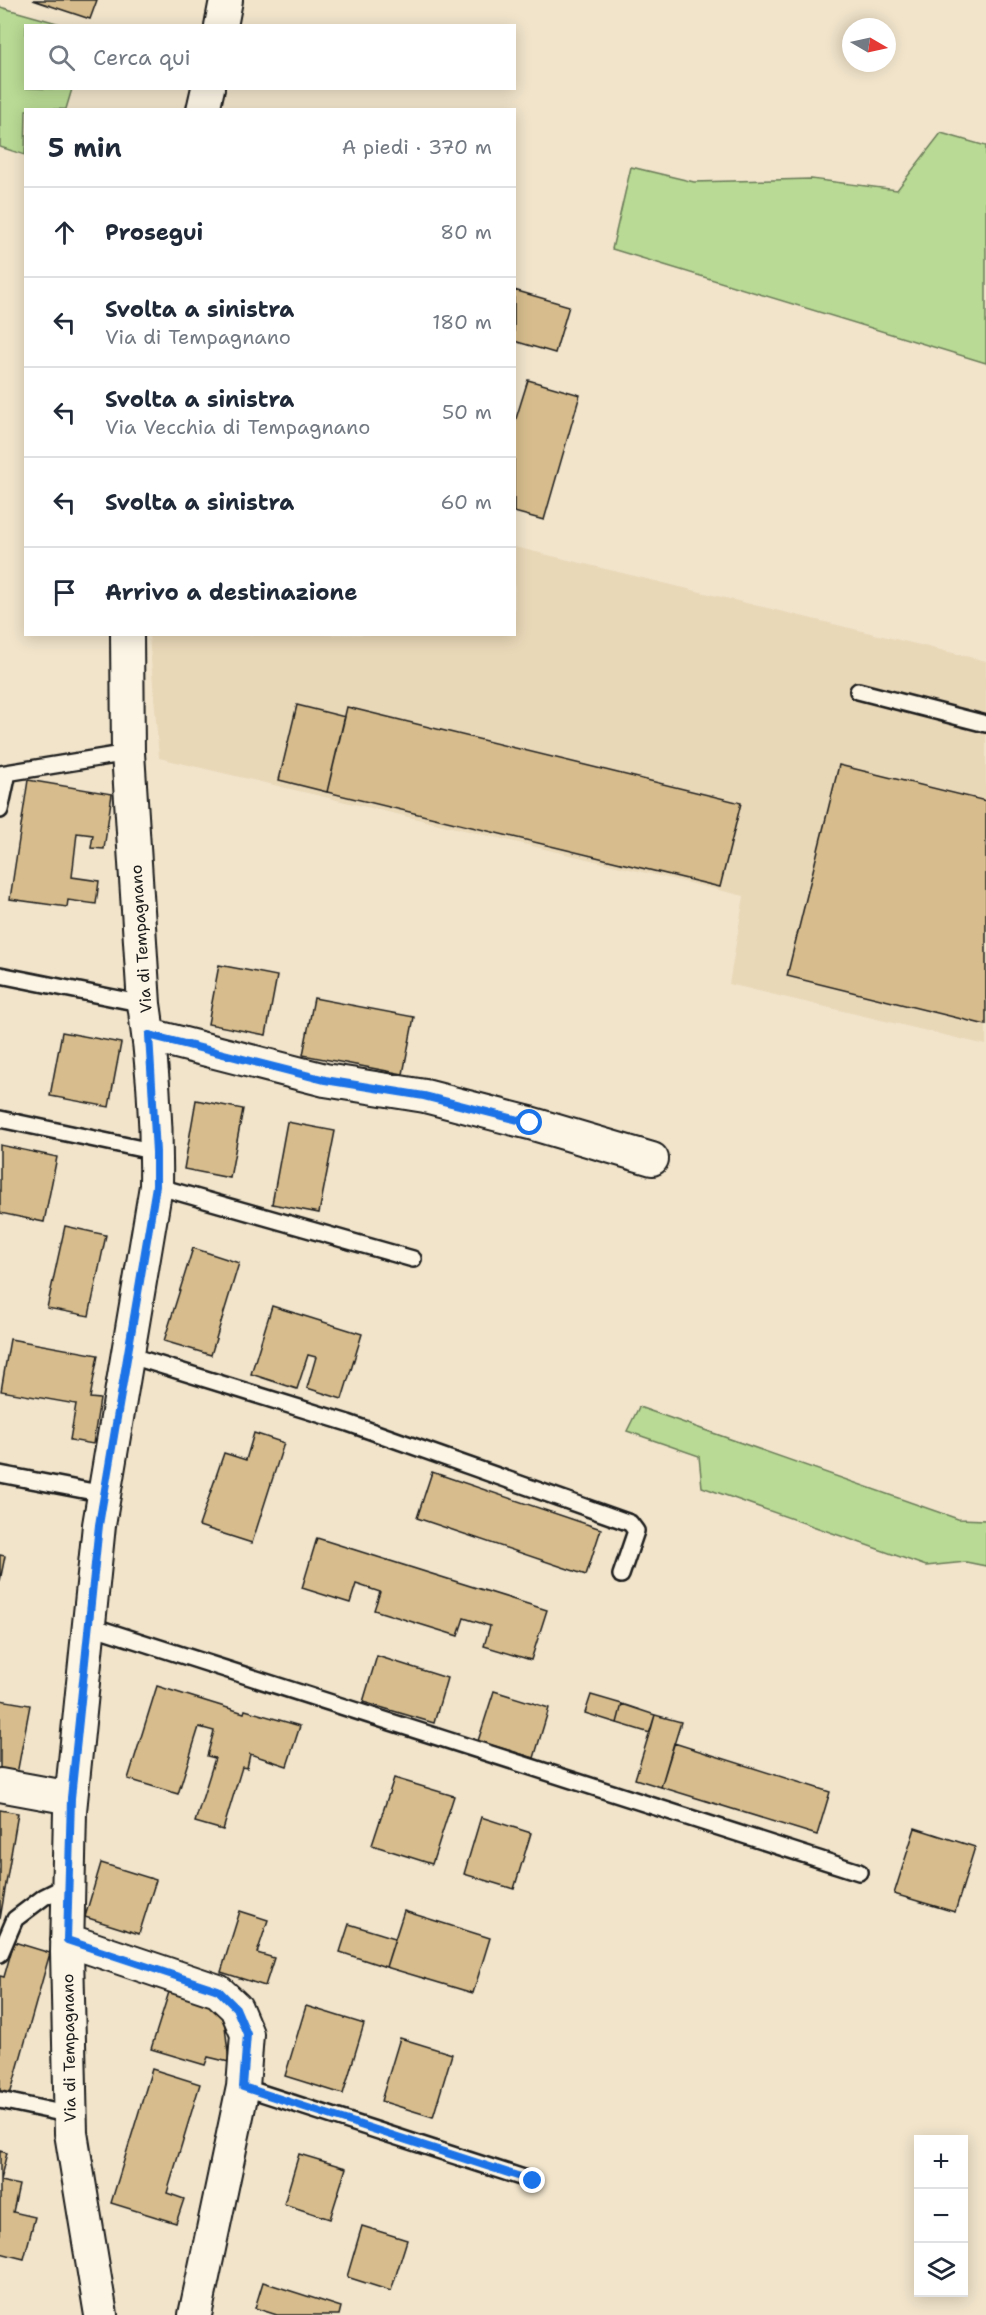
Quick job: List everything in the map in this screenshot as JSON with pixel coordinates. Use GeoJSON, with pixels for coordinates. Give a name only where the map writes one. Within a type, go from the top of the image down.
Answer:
{"type":"FeatureCollection","features":[{"type":"Feature","properties":{"kind":"street"},"geometry":{"type":"LineString","coordinates":[[221,24],[226,0]]}},
{"type":"Feature","properties":{"kind":"street"},"geometry":{"type":"LineString","coordinates":[[203,108],[208,90]]}},
{"type":"Feature","properties":{"kind":"street","name":"Via di Tempagnano"},"geometry":{"type":"LineString","coordinates":[[101,2315],[71,2133],[67,1940],[71,1798],[88,1625],[104,1494],[156,1186],[149,1035],[144,1004],[128,753],[128,636]]}},
{"type":"Feature","properties":{"kind":"street"},"geometry":{"type":"LineString","coordinates":[[149,1035],[325,1080],[435,1099],[530,1123],[652,1159]]}},
{"type":"Feature","properties":{"kind":"street"},"geometry":{"type":"LineString","coordinates":[[0,1785],[71,1798]]}},
{"type":"Feature","properties":{"kind":"street"},"geometry":{"type":"LineString","coordinates":[[67,1940],[218,1990],[236,2008],[247,2034],[243,2087],[195,2315]]}},
{"type":"Feature","properties":{"kind":"lane"},"geometry":{"type":"LineString","coordinates":[[858,691],[986,724]]}},
{"type":"Feature","properties":{"kind":"lane"},"geometry":{"type":"LineString","coordinates":[[0,810],[4,773],[128,753]]}},
{"type":"Feature","properties":{"kind":"lane"},"geometry":{"type":"LineString","coordinates":[[0,975],[144,1004]]}},
{"type":"Feature","properties":{"kind":"lane"},"geometry":{"type":"LineString","coordinates":[[0,1119],[156,1152]]}},
{"type":"Feature","properties":{"kind":"lane"},"geometry":{"type":"LineString","coordinates":[[156,1186],[413,1259]]}},
{"type":"Feature","properties":{"kind":"lane"},"geometry":{"type":"LineString","coordinates":[[128,1355],[348,1423],[630,1523],[636,1531],[621,1575]]}},
{"type":"Feature","properties":{"kind":"lane"},"geometry":{"type":"LineString","coordinates":[[0,1474],[104,1494]]}},
{"type":"Feature","properties":{"kind":"lane"},"geometry":{"type":"LineString","coordinates":[[88,1625],[859,1872]]}},
{"type":"Feature","properties":{"kind":"lane"},"geometry":{"type":"LineString","coordinates":[[0,1954],[15,1919],[44,1897],[68,1885]]}},
{"type":"Feature","properties":{"kind":"lane"},"geometry":{"type":"LineString","coordinates":[[243,2087],[533,2181]]}},
{"type":"Feature","properties":{"kind":"lane"},"geometry":{"type":"LineString","coordinates":[[0,2100],[71,2115]]}},
{"type":"Feature","properties":{"kind":"shaded area"},"geometry":{"type":"Polygon","coordinates":[[[516,547],[986,661],[986,1045],[729,984],[744,896],[159,758],[149,636],[516,636],[516,547]]]}},
{"type":"Feature","properties":{"kind":"green space"},"geometry":{"type":"Polygon","coordinates":[[[0,7],[60,24],[24,24],[24,90],[72,90],[66,108],[24,108],[24,155],[0,147],[0,7]]]}},
{"type":"Feature","properties":{"kind":"green space"},"geometry":{"type":"Polygon","coordinates":[[[941,133],[986,146],[986,363],[612,249],[631,167],[694,182],[811,179],[897,190],[941,133]]]}},
{"type":"Feature","properties":{"kind":"green space"},"geometry":{"type":"Polygon","coordinates":[[[639,1407],[958,1519],[986,1520],[986,1566],[966,1562],[926,1566],[702,1487],[699,1456],[627,1431],[639,1407]]]}},
{"type":"Feature","properties":{"kind":"building"},"geometry":{"type":"Polygon","coordinates":[[[33,0],[97,0],[90,19],[33,0]]]}},
{"type":"Feature","properties":{"kind":"building"},"geometry":{"type":"Polygon","coordinates":[[[516,291],[569,306],[555,353],[516,342],[516,291]]]}},
{"type":"Feature","properties":{"kind":"building"},"geometry":{"type":"Polygon","coordinates":[[[528,380],[580,395],[544,520],[516,513],[516,419],[528,380]]]}},
{"type":"Feature","properties":{"kind":"building"},"geometry":{"type":"Polygon","coordinates":[[[297,705],[345,717],[327,792],[279,780],[297,705]]]}},
{"type":"Feature","properties":{"kind":"building"},"geometry":{"type":"Polygon","coordinates":[[[347,707],[741,803],[720,887],[327,792],[347,707]]]}},
{"type":"Feature","properties":{"kind":"building"},"geometry":{"type":"Polygon","coordinates":[[[839,765],[986,801],[986,1025],[787,976],[839,765]]]}},
{"type":"Feature","properties":{"kind":"building"},"geometry":{"type":"Polygon","coordinates":[[[28,780],[112,794],[104,849],[91,848],[93,835],[77,833],[72,877],[99,881],[96,904],[68,900],[67,907],[10,899],[28,780]]]}},
{"type":"Feature","properties":{"kind":"building"},"geometry":{"type":"Polygon","coordinates":[[[219,965],[277,976],[266,1035],[208,1024],[219,965]]]}},
{"type":"Feature","properties":{"kind":"building"},"geometry":{"type":"Polygon","coordinates":[[[314,998],[414,1017],[403,1074],[303,1055],[314,998]]]}},
{"type":"Feature","properties":{"kind":"building"},"geometry":{"type":"Polygon","coordinates":[[[62,1032],[121,1043],[109,1107],[50,1096],[62,1032]]]}},
{"type":"Feature","properties":{"kind":"building"},"geometry":{"type":"Polygon","coordinates":[[[196,1100],[243,1109],[230,1178],[184,1169],[196,1100]]]}},
{"type":"Feature","properties":{"kind":"building"},"geometry":{"type":"Polygon","coordinates":[[[287,1122],[335,1131],[319,1213],[272,1204],[287,1122]]]}},
{"type":"Feature","properties":{"kind":"building"},"geometry":{"type":"Polygon","coordinates":[[[0,1145],[57,1157],[44,1222],[0,1213],[0,1145]]]}},
{"type":"Feature","properties":{"kind":"building"},"geometry":{"type":"Polygon","coordinates":[[[65,1226],[106,1235],[89,1316],[47,1308],[65,1226]]]}},
{"type":"Feature","properties":{"kind":"building"},"geometry":{"type":"Polygon","coordinates":[[[193,1248],[239,1263],[211,1355],[164,1341],[193,1248]]]}},
{"type":"Feature","properties":{"kind":"building"},"geometry":{"type":"Polygon","coordinates":[[[272,1306],[362,1334],[342,1399],[307,1388],[316,1357],[308,1355],[297,1389],[251,1374],[272,1306]]]}},
{"type":"Feature","properties":{"kind":"building"},"geometry":{"type":"Polygon","coordinates":[[[10,1339],[98,1355],[90,1398],[100,1399],[93,1444],[70,1440],[76,1404],[1,1391],[10,1339]]]}},
{"type":"Feature","properties":{"kind":"building"},"geometry":{"type":"Polygon","coordinates":[[[254,1433],[284,1443],[252,1543],[199,1526],[224,1453],[246,1460],[254,1433]]]}},
{"type":"Feature","properties":{"kind":"building"},"geometry":{"type":"Polygon","coordinates":[[[432,1472],[601,1529],[586,1575],[417,1518],[432,1472]]]}},
{"type":"Feature","properties":{"kind":"building"},"geometry":{"type":"Polygon","coordinates":[[[317,1538],[547,1610],[531,1660],[484,1646],[490,1626],[464,1618],[458,1636],[374,1610],[380,1592],[356,1584],[350,1603],[302,1588],[317,1538]]]}},
{"type":"Feature","properties":{"kind":"building"},"geometry":{"type":"Polygon","coordinates":[[[0,1555],[5,1556],[0,1581],[0,1555]]]}},
{"type":"Feature","properties":{"kind":"building"},"geometry":{"type":"Polygon","coordinates":[[[377,1656],[447,1678],[434,1723],[363,1702],[377,1656]]]}},
{"type":"Feature","properties":{"kind":"building"},"geometry":{"type":"Polygon","coordinates":[[[157,1686],[244,1713],[245,1710],[300,1726],[287,1766],[250,1754],[247,1768],[242,1767],[223,1830],[195,1822],[215,1758],[207,1756],[214,1731],[199,1727],[178,1794],[128,1779],[157,1686]]]}},
{"type":"Feature","properties":{"kind":"building"},"geometry":{"type":"Polygon","coordinates":[[[494,1691],[549,1708],[534,1758],[478,1741],[494,1691]]]}},
{"type":"Feature","properties":{"kind":"building"},"geometry":{"type":"Polygon","coordinates":[[[591,1695],[622,1704],[617,1723],[585,1713],[591,1695]]]}},
{"type":"Feature","properties":{"kind":"building"},"geometry":{"type":"Polygon","coordinates":[[[0,1700],[30,1705],[17,1774],[0,1771],[0,1700]]]}},
{"type":"Feature","properties":{"kind":"building"},"geometry":{"type":"Polygon","coordinates":[[[622,1704],[655,1715],[650,1733],[617,1723],[622,1704]]]}},
{"type":"Feature","properties":{"kind":"building"},"geometry":{"type":"Polygon","coordinates":[[[655,1715],[681,1722],[661,1787],[635,1779],[655,1715]]]}},
{"type":"Feature","properties":{"kind":"building"},"geometry":{"type":"Polygon","coordinates":[[[674,1743],[830,1792],[817,1835],[661,1787],[674,1743]]]}},
{"type":"Feature","properties":{"kind":"building"},"geometry":{"type":"Polygon","coordinates":[[[394,1778],[454,1796],[432,1864],[372,1845],[394,1778]]]}},
{"type":"Feature","properties":{"kind":"building"},"geometry":{"type":"Polygon","coordinates":[[[0,1810],[18,1813],[0,1919],[0,1810]]]}},
{"type":"Feature","properties":{"kind":"building"},"geometry":{"type":"Polygon","coordinates":[[[481,1817],[531,1833],[514,1889],[464,1874],[481,1817]]]}},
{"type":"Feature","properties":{"kind":"building"},"geometry":{"type":"Polygon","coordinates":[[[915,1828],[975,1847],[955,1912],[894,1894],[915,1828]]]}},
{"type":"Feature","properties":{"kind":"building"},"geometry":{"type":"Polygon","coordinates":[[[101,1863],[156,1880],[139,1934],[85,1917],[101,1863]]]}},
{"type":"Feature","properties":{"kind":"building"},"geometry":{"type":"Polygon","coordinates":[[[240,1911],[268,1920],[257,1953],[274,1958],[265,1986],[221,1972],[240,1911]]]}},
{"type":"Feature","properties":{"kind":"building"},"geometry":{"type":"Polygon","coordinates":[[[404,1911],[490,1938],[473,1993],[386,1967],[404,1911]]]}},
{"type":"Feature","properties":{"kind":"building"},"geometry":{"type":"Polygon","coordinates":[[[349,1924],[395,1938],[386,1967],[340,1952],[349,1924]]]}},
{"type":"Feature","properties":{"kind":"building"},"geometry":{"type":"Polygon","coordinates":[[[14,1942],[50,1953],[10,2095],[0,2092],[0,1976],[4,1977],[14,1942]]]}},
{"type":"Feature","properties":{"kind":"building"},"geometry":{"type":"Polygon","coordinates":[[[169,1992],[223,2008],[229,2062],[208,2057],[205,2065],[151,2049],[169,1992]]]}},
{"type":"Feature","properties":{"kind":"building"},"geometry":{"type":"Polygon","coordinates":[[[306,2006],[364,2024],[343,2094],[285,2076],[306,2006]]]}},
{"type":"Feature","properties":{"kind":"building"},"geometry":{"type":"Polygon","coordinates":[[[400,2038],[452,2054],[433,2117],[381,2101],[400,2038]]]}},
{"type":"Feature","properties":{"kind":"building"},"geometry":{"type":"Polygon","coordinates":[[[152,2069],[200,2084],[167,2193],[184,2199],[176,2223],[111,2203],[152,2069]]]}},
{"type":"Feature","properties":{"kind":"building"},"geometry":{"type":"Polygon","coordinates":[[[0,2151],[7,2153],[0,2180],[0,2151]]]}},
{"type":"Feature","properties":{"kind":"building"},"geometry":{"type":"Polygon","coordinates":[[[299,2154],[346,2168],[330,2219],[284,2204],[299,2154]]]}},
{"type":"Feature","properties":{"kind":"building"},"geometry":{"type":"Polygon","coordinates":[[[0,2181],[19,2185],[13,2212],[35,2217],[24,2259],[0,2253],[0,2181]]]}},
{"type":"Feature","properties":{"kind":"building"},"geometry":{"type":"Polygon","coordinates":[[[362,2226],[407,2240],[391,2291],[347,2277],[362,2226]]]}},
{"type":"Feature","properties":{"kind":"building"},"geometry":{"type":"Polygon","coordinates":[[[263,2282],[341,2307],[339,2315],[277,2315],[255,2308],[263,2282]]]}},
{"type":"Feature","properties":{"kind":"route"},"geometry":{"type":"LineString","coordinates":[[530,1123],[424,1096],[325,1080],[149,1035],[156,1186],[99,1525],[71,1798],[67,1940],[218,1990],[236,2008],[247,2034],[243,2087],[533,2181]]}}]}
